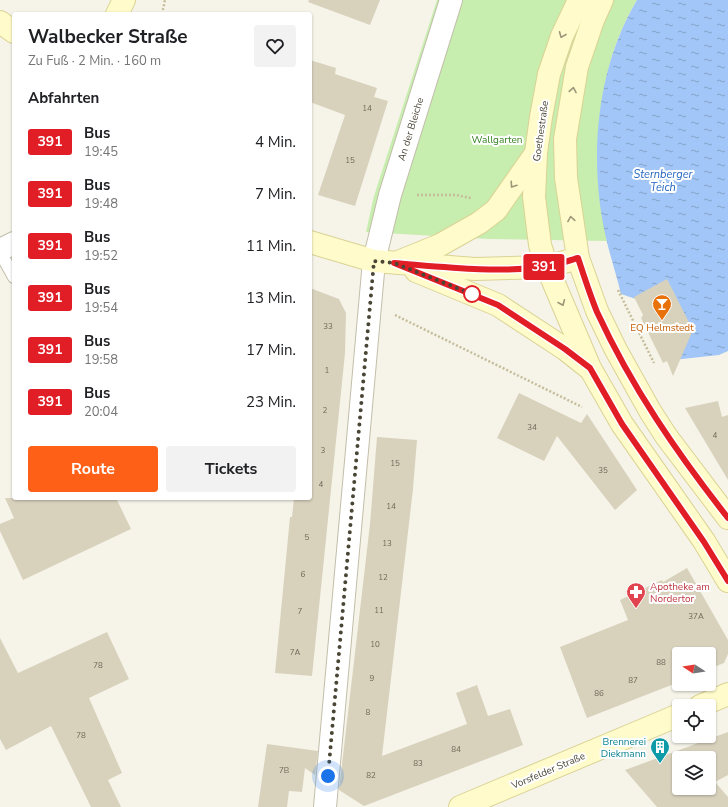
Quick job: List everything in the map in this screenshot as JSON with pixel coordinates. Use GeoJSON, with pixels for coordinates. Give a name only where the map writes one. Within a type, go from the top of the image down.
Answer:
{"type":"FeatureCollection","features":[{"type":"Feature","properties":{"kind":"main road"},"geometry":{"type":"LineString","coordinates":[[118,12],[124,0]]}},
{"type":"Feature","properties":{"kind":"main road","name":"Goethestraße"},"geometry":{"type":"LineString","coordinates":[[579,0],[562,36],[549,74],[536,153],[534,197],[536,224],[547,267],[590,368],[622,424],[704,542],[728,581]]}},
{"type":"Feature","properties":{"kind":"main road"},"geometry":{"type":"LineString","coordinates":[[602,0],[593,20],[577,67],[565,139],[566,178],[578,258],[597,311],[616,350],[650,411],[666,436],[728,518]]}},
{"type":"Feature","properties":{"kind":"main road"},"geometry":{"type":"LineString","coordinates":[[0,22],[12,31]]}},
{"type":"Feature","properties":{"kind":"main road"},"geometry":{"type":"LineString","coordinates":[[384,262],[440,245],[478,223],[496,210],[536,153]]}},
{"type":"Feature","properties":{"kind":"main road"},"geometry":{"type":"LineString","coordinates":[[312,243],[384,262],[498,305],[565,349],[590,368]]}},
{"type":"Feature","properties":{"kind":"main road"},"geometry":{"type":"LineString","coordinates":[[384,262],[475,269],[547,267],[578,258]]}},
{"type":"Feature","properties":{"kind":"main road"},"geometry":{"type":"LineString","coordinates":[[716,699],[728,694]]}},
{"type":"Feature","properties":{"kind":"main road","name":"Vorsfelder Straße"},"geometry":{"type":"LineString","coordinates":[[460,807],[672,718]]}},
{"type":"Feature","properties":{"kind":"street","name":"An der Bleiche"},"geometry":{"type":"LineString","coordinates":[[325,807],[371,303],[384,262],[390,195],[451,0]]}},
{"type":"Feature","properties":{"kind":"street"},"geometry":{"type":"LineString","coordinates":[[0,251],[12,244]]}},
{"type":"Feature","properties":{"kind":"lane"},"geometry":{"type":"LineString","coordinates":[[0,251],[12,273]]}},
{"type":"Feature","properties":{"kind":"path"},"geometry":{"type":"LineString","coordinates":[[162,12],[165,0]]}},
{"type":"Feature","properties":{"kind":"path"},"geometry":{"type":"LineString","coordinates":[[390,195],[456,194],[476,199]]}},
{"type":"Feature","properties":{"kind":"path"},"geometry":{"type":"LineString","coordinates":[[616,287],[657,369]]}},
{"type":"Feature","properties":{"kind":"path"},"geometry":{"type":"LineString","coordinates":[[371,303],[587,409]]}},
{"type":"Feature","properties":{"kind":"green space","name":"Wallgarten"},"geometry":{"type":"Polygon","coordinates":[[[437,0],[637,0],[623,28],[612,57],[604,87],[600,118],[600,179],[602,210],[607,241],[489,239],[366,232],[374,196],[437,0]]]}},
{"type":"Feature","properties":{"kind":"water","name":"Sternberger Teich"},"geometry":{"type":"Polygon","coordinates":[[[637,0],[728,0],[728,351],[719,355],[673,360],[639,300],[621,294],[607,242],[601,212],[598,181],[597,150],[599,118],[604,87],[612,56],[623,27],[637,0]]]}},
{"type":"Feature","properties":{"kind":"building"},"geometry":{"type":"Polygon","coordinates":[[[309,0],[380,0],[370,25],[308,2],[309,0]]]}},
{"type":"Feature","properties":{"kind":"building"},"geometry":{"type":"Polygon","coordinates":[[[312,61],[336,68],[335,74],[377,88],[374,97],[388,101],[355,206],[318,195],[345,115],[312,103],[312,61]]]}},
{"type":"Feature","properties":{"kind":"building"},"geometry":{"type":"Polygon","coordinates":[[[667,279],[693,330],[673,376],[667,361],[663,363],[641,318],[643,315],[634,297],[667,279]]]}},
{"type":"Feature","properties":{"kind":"building"},"geometry":{"type":"Polygon","coordinates":[[[312,289],[339,299],[346,313],[345,353],[312,676],[275,673],[290,517],[292,517],[294,500],[312,500],[312,289]]]}},
{"type":"Feature","properties":{"kind":"building"},"geometry":{"type":"Polygon","coordinates":[[[519,393],[581,423],[587,414],[637,490],[615,510],[557,436],[544,461],[497,438],[519,393]]]}},
{"type":"Feature","properties":{"kind":"building"},"geometry":{"type":"Polygon","coordinates":[[[718,401],[722,417],[728,415],[728,480],[685,408],[718,401]]]}},
{"type":"Feature","properties":{"kind":"building"},"geometry":{"type":"Polygon","coordinates":[[[377,437],[417,440],[413,489],[382,756],[467,724],[456,693],[477,685],[488,716],[510,709],[523,745],[364,806],[339,790],[370,524],[377,437]]]}},
{"type":"Feature","properties":{"kind":"building"},"geometry":{"type":"Polygon","coordinates":[[[5,498],[12,498],[12,500],[117,500],[131,529],[23,580],[0,531],[0,524],[14,518],[5,498]]]}},
{"type":"Feature","properties":{"kind":"building"},"geometry":{"type":"Polygon","coordinates":[[[687,568],[728,640],[728,654],[724,663],[716,666],[716,647],[672,647],[672,685],[587,718],[560,647],[628,620],[620,600],[662,580],[663,582],[687,568]]]}},
{"type":"Feature","properties":{"kind":"building"},"geometry":{"type":"Polygon","coordinates":[[[107,632],[129,679],[89,698],[122,773],[108,780],[121,807],[91,807],[51,726],[6,750],[0,739],[0,638],[18,673],[107,632]]]}},
{"type":"Feature","properties":{"kind":"building","name":"Brennerei Diekmann"},"geometry":{"type":"Polygon","coordinates":[[[728,732],[728,775],[716,781],[716,751],[676,751],[698,743],[716,743],[716,736],[728,732]]]}},
{"type":"Feature","properties":{"kind":"building"},"geometry":{"type":"Polygon","coordinates":[[[267,744],[318,751],[315,775],[305,768],[302,792],[289,791],[287,807],[258,807],[267,744]]]}},
{"type":"Feature","properties":{"kind":"building","name":"Brennerei Diekmann"},"geometry":{"type":"Polygon","coordinates":[[[672,753],[672,795],[716,795],[716,783],[728,797],[728,807],[657,807],[625,770],[672,753]]]}},
{"type":"Feature","properties":{"kind":"bus line","name":"391"},"geometry":{"type":"LineString","coordinates":[[728,518],[692,472],[650,411],[616,350],[597,311],[578,258],[547,267],[531,268],[475,269],[394,263],[498,305],[565,349],[590,368],[622,424],[669,490],[728,581]]}},
{"type":"Feature","properties":{"kind":"place","name":"EQ Helmstedt"},"geometry":{"type":"Point","coordinates":[662,321]}},
{"type":"Feature","properties":{"kind":"place","name":"Apotheke am Nordertor"},"geometry":{"type":"Point","coordinates":[636,609]}},
{"type":"Feature","properties":{"kind":"place","name":"Brennerei Diekmann"},"geometry":{"type":"Point","coordinates":[660,764]}},
{"type":"Feature","properties":{"kind":"route"},"geometry":{"type":"LineString","coordinates":[[328,776],[374,261],[394,263],[472,294]]}}]}
